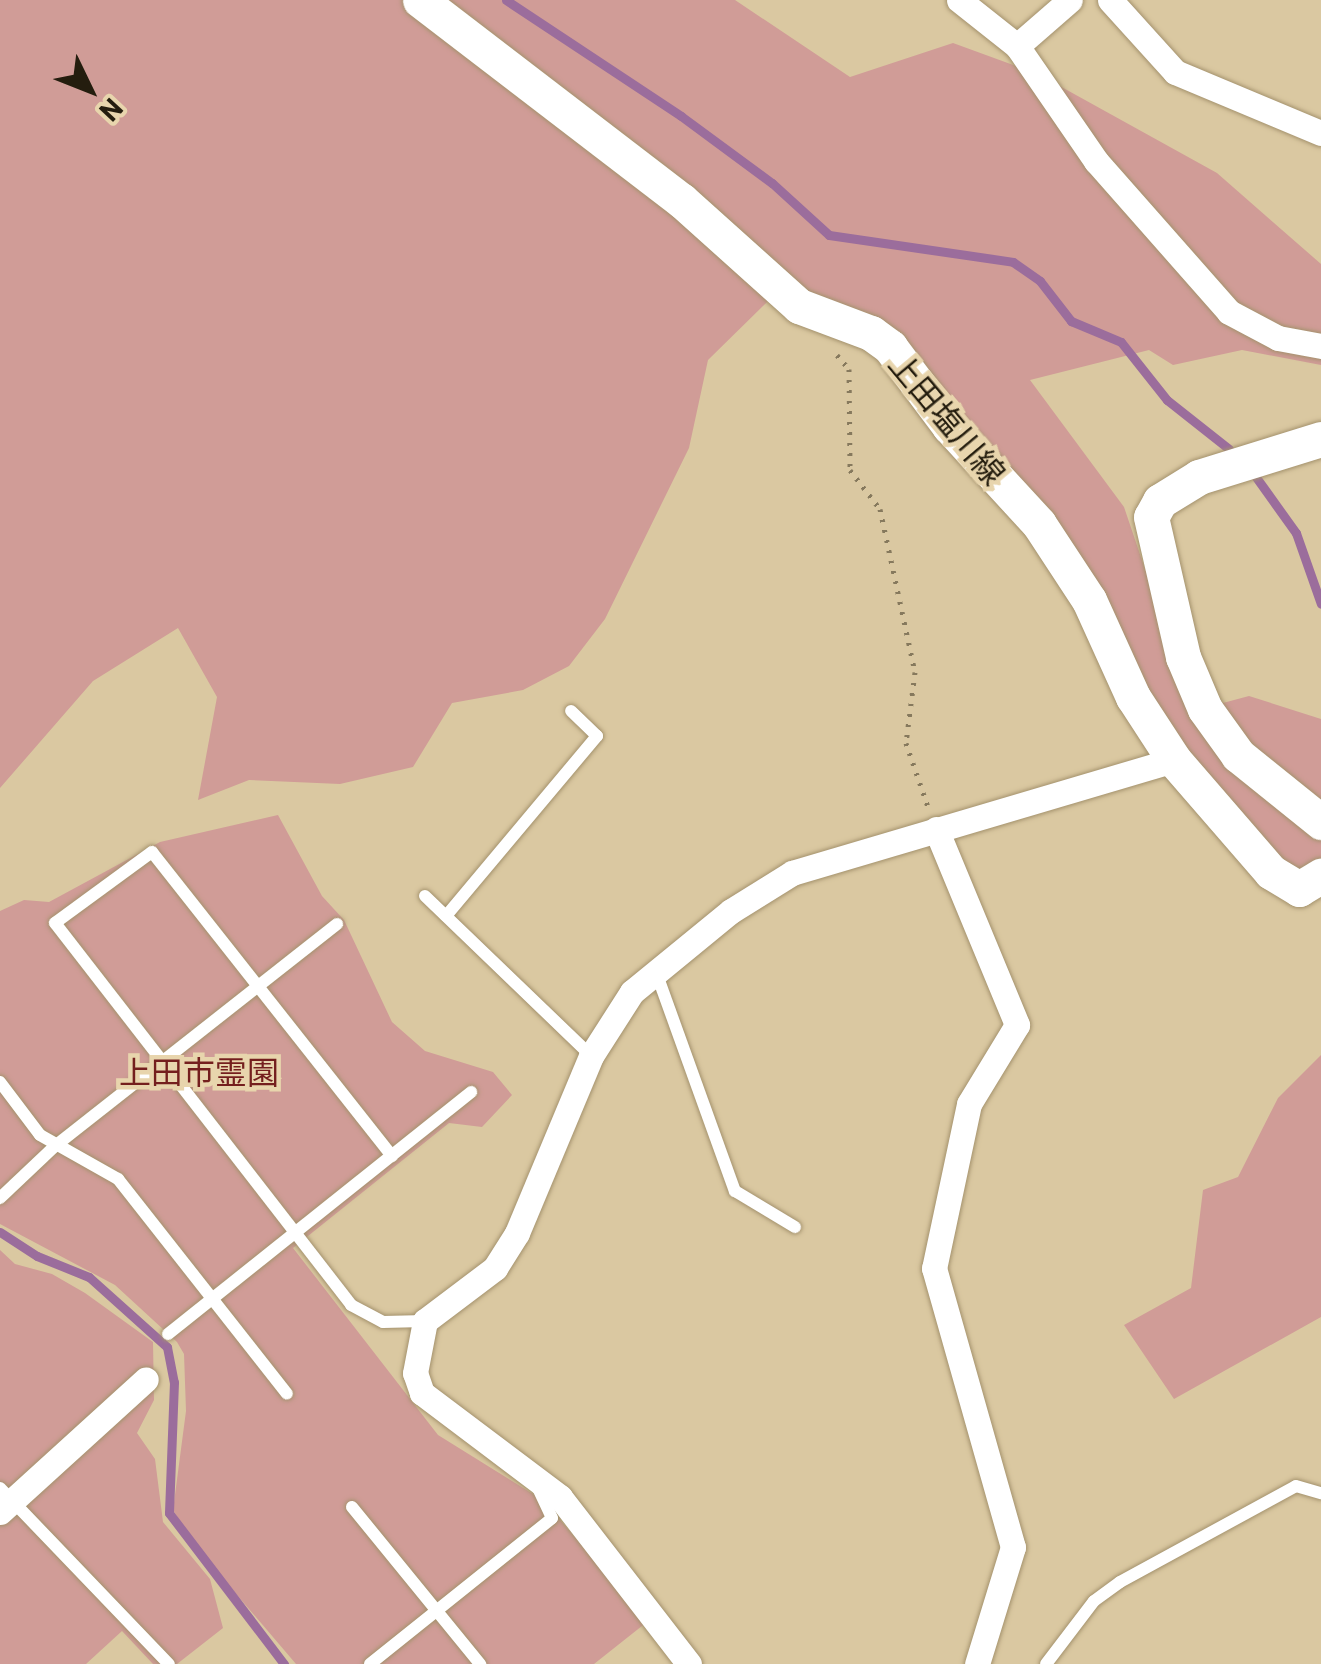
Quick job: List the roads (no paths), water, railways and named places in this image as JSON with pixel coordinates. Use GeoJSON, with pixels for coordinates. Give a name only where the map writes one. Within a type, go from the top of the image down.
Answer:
{"type":"FeatureCollection","features":[{"type":"Feature","properties":{"kind":"main road","name":"上田塩川線"},"geometry":{"type":"LineString","coordinates":[[420,0],[681,200],[816,314],[871,333],[890,348],[949,426],[1040,524],[1089,600],[1133,697],[1174,760],[1271,872],[1299,889],[1321,876]]}},
{"type":"Feature","properties":{"kind":"main road"},"geometry":{"type":"LineString","coordinates":[[1321,440],[1199,477],[1160,501],[1152,517],[1183,656],[1205,709],[1238,755],[1321,822]]}},
{"type":"Feature","properties":{"kind":"street"},"geometry":{"type":"LineString","coordinates":[[959,0],[1016,46],[1096,161],[1228,312],[1278,338],[1321,346]]}},
{"type":"Feature","properties":{"kind":"street"},"geometry":{"type":"LineString","coordinates":[[1016,46],[1070,0]]}},
{"type":"Feature","properties":{"kind":"street"},"geometry":{"type":"LineString","coordinates":[[1110,0],[1175,72],[1321,133]]}},
{"type":"Feature","properties":{"kind":"street"},"geometry":{"type":"LineString","coordinates":[[689,1664],[607,1554],[531,1472],[422,1394],[415,1373],[426,1321],[495,1268],[517,1233],[609,1022],[655,969],[792,873],[1174,760]]}},
{"type":"Feature","properties":{"kind":"street"},"geometry":{"type":"LineString","coordinates":[[936,828],[1017,1025],[968,1104],[934,1268],[1013,1547],[977,1664]]}},
{"type":"Feature","properties":{"kind":"street"},"geometry":{"type":"LineString","coordinates":[[4,1500],[146,1379]]}},
{"type":"Feature","properties":{"kind":"lane"},"geometry":{"type":"LineString","coordinates":[[446,916],[597,736],[570,711]]}},
{"type":"Feature","properties":{"kind":"lane"},"geometry":{"type":"LineString","coordinates":[[392,1156],[152,852],[55,923],[350,1305],[369,1318],[426,1321]]}},
{"type":"Feature","properties":{"kind":"lane"},"geometry":{"type":"LineString","coordinates":[[425,896],[591,1056]]}},
{"type":"Feature","properties":{"kind":"lane"},"geometry":{"type":"LineString","coordinates":[[0,1198],[55,1146],[165,1065],[337,924]]}},
{"type":"Feature","properties":{"kind":"lane"},"geometry":{"type":"LineString","coordinates":[[655,969],[735,1191],[795,1228]]}},
{"type":"Feature","properties":{"kind":"lane"},"geometry":{"type":"LineString","coordinates":[[0,1082],[55,1146],[118,1179],[215,1297],[287,1394]]}},
{"type":"Feature","properties":{"kind":"lane"},"geometry":{"type":"LineString","coordinates":[[168,1334],[471,1092]]}},
{"type":"Feature","properties":{"kind":"lane"},"geometry":{"type":"LineString","coordinates":[[370,1664],[552,1518],[531,1472]]}},
{"type":"Feature","properties":{"kind":"lane"},"geometry":{"type":"LineString","coordinates":[[1046,1664],[1094,1601],[1120,1582],[1296,1486],[1321,1493]]}},
{"type":"Feature","properties":{"kind":"lane"},"geometry":{"type":"LineString","coordinates":[[4,1500],[169,1664]]}},
{"type":"Feature","properties":{"kind":"lane"},"geometry":{"type":"LineString","coordinates":[[352,1507],[480,1664]]}},
{"type":"Feature","properties":{"kind":"waterway"},"geometry":{"type":"LineString","coordinates":[[506,0],[681,116],[772,183],[829,235],[1013,262],[1040,281],[1071,321],[1121,342],[1167,400],[1229,449]]}},
{"type":"Feature","properties":{"kind":"waterway"},"geometry":{"type":"LineString","coordinates":[[1253,473],[1296,533],[1321,604]]}},
{"type":"Feature","properties":{"kind":"waterway"},"geometry":{"type":"LineString","coordinates":[[0,1232],[37,1256],[89,1277],[167,1347],[174,1382],[169,1513],[284,1664]]}},
{"type":"Feature","properties":{"kind":"park label","name":"上田市霊園"},"geometry":{"type":"Point","coordinates":[199,1071]}}]}
